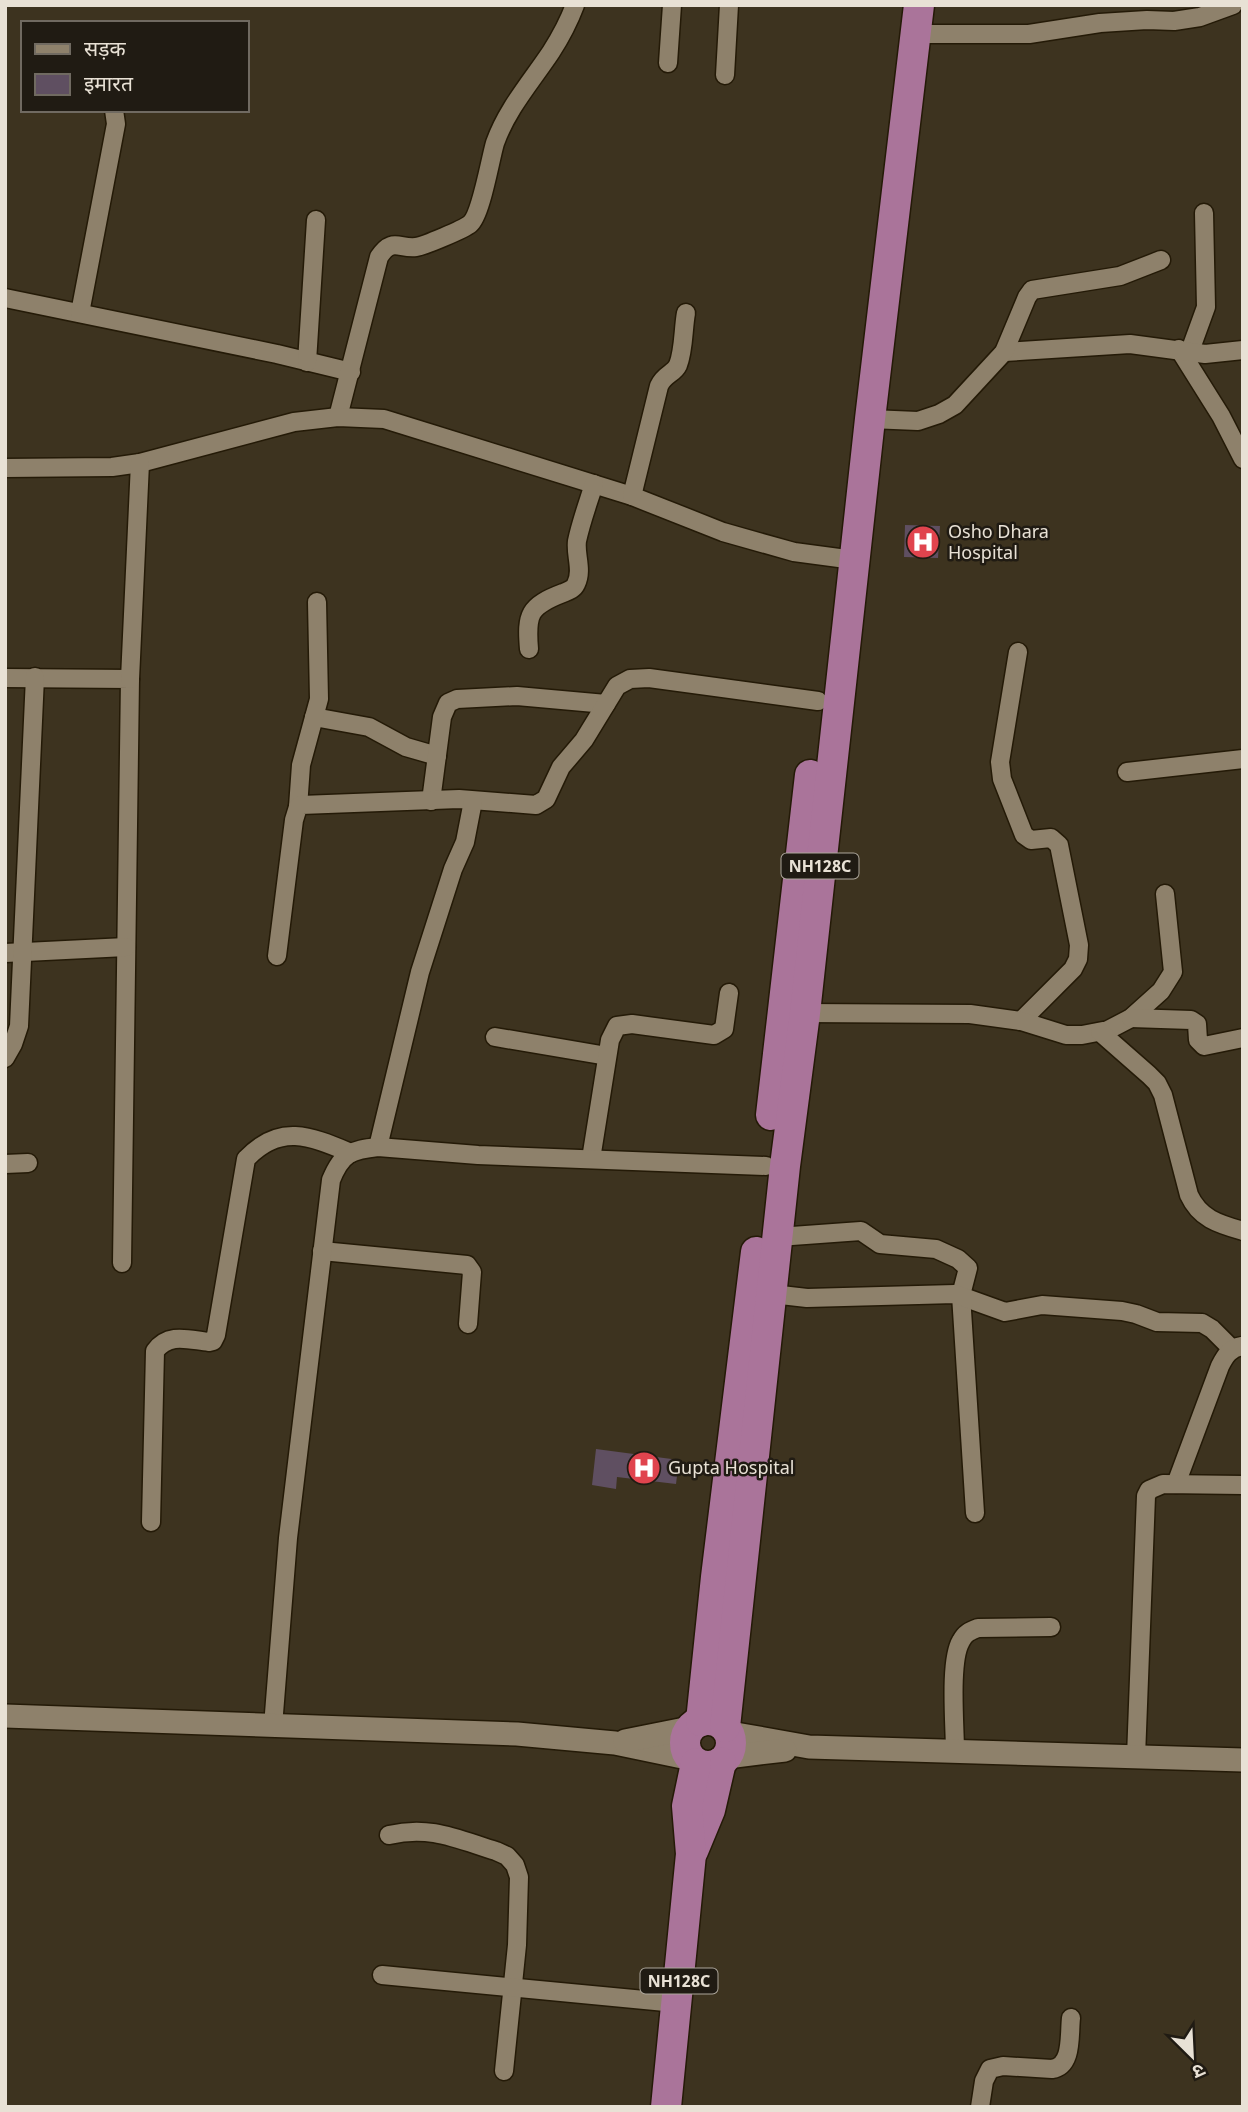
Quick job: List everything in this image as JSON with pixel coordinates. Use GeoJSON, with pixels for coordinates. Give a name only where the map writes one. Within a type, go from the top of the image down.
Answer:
{"type":"FeatureCollection","features":[{"type":"Feature","properties":{"kind":"highway","name":"NH128C"},"geometry":{"type":"LineString","coordinates":[[710,1744],[772,1294],[804,1013],[844,560],[901,5]]}},
{"type":"Feature","properties":{"kind":"highway","name":"NH128C"},"geometry":{"type":"LineString","coordinates":[[666,2107],[691,1854],[710,1810],[716,1577],[742,1378],[818,702],[870,419],[919,5]]}},
{"type":"Feature","properties":{"kind":"street"},"geometry":{"type":"LineString","coordinates":[[338,417],[379,257],[383,251],[397,244],[416,247],[461,229],[475,219],[495,143],[505,120],[553,49],[575,5]]}},
{"type":"Feature","properties":{"kind":"street"},"geometry":{"type":"LineString","coordinates":[[668,63],[672,5]]}},
{"type":"Feature","properties":{"kind":"street"},"geometry":{"type":"LineString","coordinates":[[725,75],[729,5]]}},
{"type":"Feature","properties":{"kind":"street"},"geometry":{"type":"LineString","coordinates":[[915,34],[1029,34],[1100,23],[1174,21],[1200,17],[1233,5]]}},
{"type":"Feature","properties":{"kind":"street"},"geometry":{"type":"LineString","coordinates":[[80,313],[116,124],[114,112]]}},
{"type":"Feature","properties":{"kind":"street"},"geometry":{"type":"LineString","coordinates":[[1184,350],[1206,307],[1204,213]]}},
{"type":"Feature","properties":{"kind":"street"},"geometry":{"type":"LineString","coordinates":[[307,362],[316,220]]}},
{"type":"Feature","properties":{"kind":"street"},"geometry":{"type":"LineString","coordinates":[[870,419],[918,421],[947,411],[1004,352],[1032,290],[1120,276],[1161,260]]}},
{"type":"Feature","properties":{"kind":"street"},"geometry":{"type":"LineString","coordinates":[[5,298],[351,372]]}},
{"type":"Feature","properties":{"kind":"street"},"geometry":{"type":"LineString","coordinates":[[632,496],[659,386],[664,376],[674,370],[678,363],[685,313]]}},
{"type":"Feature","properties":{"kind":"street"},"geometry":{"type":"LineString","coordinates":[[1004,352],[1130,344],[1205,354],[1243,350]]}},
{"type":"Feature","properties":{"kind":"street"},"geometry":{"type":"LineString","coordinates":[[1184,350],[1243,459]]}},
{"type":"Feature","properties":{"kind":"street"},"geometry":{"type":"LineString","coordinates":[[5,468],[112,467],[140,463],[294,422],[338,417],[384,419],[632,496],[723,532],[794,552],[844,560]]}},
{"type":"Feature","properties":{"kind":"street"},"geometry":{"type":"LineString","coordinates":[[122,1263],[130,679],[140,463]]}},
{"type":"Feature","properties":{"kind":"street"},"geometry":{"type":"LineString","coordinates":[[529,649],[527,625],[530,613],[547,599],[572,590],[576,585],[579,572],[577,542],[594,484]]}},
{"type":"Feature","properties":{"kind":"street"},"geometry":{"type":"LineString","coordinates":[[277,956],[298,807],[301,765],[314,718],[319,686],[317,603]]}},
{"type":"Feature","properties":{"kind":"street"},"geometry":{"type":"LineString","coordinates":[[1018,652],[1000,752],[1000,772],[1024,835],[1031,840],[1051,838],[1059,845],[1079,945],[1078,959],[1073,970],[1021,1021]]}},
{"type":"Feature","properties":{"kind":"street"},"geometry":{"type":"LineString","coordinates":[[5,1058],[19,1026],[13,953],[34,677]]}},
{"type":"Feature","properties":{"kind":"street"},"geometry":{"type":"LineString","coordinates":[[5,678],[130,679]]}},
{"type":"Feature","properties":{"kind":"street"},"geometry":{"type":"LineString","coordinates":[[298,807],[305,803],[473,800],[529,806],[543,802],[561,768],[584,740],[617,686],[623,681],[649,678],[818,702]]}},
{"type":"Feature","properties":{"kind":"street"},"geometry":{"type":"LineString","coordinates":[[431,801],[442,717],[448,703],[457,699],[528,696],[606,704]]}},
{"type":"Feature","properties":{"kind":"street"},"geometry":{"type":"LineString","coordinates":[[314,718],[369,727],[406,747],[437,756]]}},
{"type":"Feature","properties":{"kind":"street"},"geometry":{"type":"LineString","coordinates":[[1127,772],[1243,759]]}},
{"type":"Feature","properties":{"kind":"street"},"geometry":{"type":"LineString","coordinates":[[378,1147],[420,972],[453,869],[465,842],[473,800]]}},
{"type":"Feature","properties":{"kind":"street"},"geometry":{"type":"LineString","coordinates":[[804,1013],[936,1012],[1021,1021],[1066,1035],[1100,1032],[1131,1018],[1161,990],[1173,972],[1165,894]]}},
{"type":"Feature","properties":{"kind":"street"},"geometry":{"type":"LineString","coordinates":[[13,953],[126,947]]}},
{"type":"Feature","properties":{"kind":"street"},"geometry":{"type":"LineString","coordinates":[[591,1158],[607,1056],[614,1030],[622,1024],[714,1035],[724,1028],[729,993]]}},
{"type":"Feature","properties":{"kind":"street"},"geometry":{"type":"LineString","coordinates":[[1131,1018],[1191,1020],[1197,1024],[1198,1040],[1204,1046],[1243,1038]]}},
{"type":"Feature","properties":{"kind":"street"},"geometry":{"type":"LineString","coordinates":[[1100,1032],[1157,1083],[1163,1095],[1189,1195],[1195,1208],[1209,1220],[1243,1231]]}},
{"type":"Feature","properties":{"kind":"street"},"geometry":{"type":"LineString","coordinates":[[495,1037],[607,1056]]}},
{"type":"Feature","properties":{"kind":"street"},"geometry":{"type":"LineString","coordinates":[[151,1522],[156,1351],[161,1343],[169,1338],[209,1342],[213,1341],[216,1335],[246,1159],[267,1141],[294,1135],[319,1139],[351,1153]]}},
{"type":"Feature","properties":{"kind":"street"},"geometry":{"type":"LineString","coordinates":[[273,1726],[288,1538],[331,1180],[343,1158],[351,1153],[378,1147],[478,1155],[766,1166]]}},
{"type":"Feature","properties":{"kind":"street"},"geometry":{"type":"LineString","coordinates":[[5,1164],[28,1164]]}},
{"type":"Feature","properties":{"kind":"street"},"geometry":{"type":"LineString","coordinates":[[778,1237],[860,1231],[880,1244],[936,1249],[958,1259],[968,1268],[961,1295],[975,1513]]}},
{"type":"Feature","properties":{"kind":"street"},"geometry":{"type":"LineString","coordinates":[[323,1251],[467,1265],[472,1272],[468,1324]]}},
{"type":"Feature","properties":{"kind":"street"},"geometry":{"type":"LineString","coordinates":[[772,1294],[807,1298],[961,1295],[1005,1312],[1042,1305],[1122,1311],[1157,1322],[1202,1323],[1238,1347],[1220,1366],[1176,1484]]}},
{"type":"Feature","properties":{"kind":"street"},"geometry":{"type":"LineString","coordinates":[[1136,1757],[1145,1503],[1149,1490],[1163,1484],[1243,1485]]}},
{"type":"Feature","properties":{"kind":"street"},"geometry":{"type":"LineString","coordinates":[[955,1752],[955,1663],[961,1639],[967,1632],[978,1628],[1051,1627]]}},
{"type":"Feature","properties":{"kind":"street"},"geometry":{"type":"LineString","coordinates":[[5,1716],[517,1734],[615,1743],[1243,1760]]}},
{"type":"Feature","properties":{"kind":"street"},"geometry":{"type":"LineString","coordinates":[[389,1835],[425,1830],[496,1851],[507,1856],[515,1865],[519,1877],[517,1945],[504,2071]]}},
{"type":"Feature","properties":{"kind":"street"},"geometry":{"type":"LineString","coordinates":[[382,1975],[676,2003]]}},
{"type":"Feature","properties":{"kind":"street"},"geometry":{"type":"LineString","coordinates":[[980,2107],[984,2081],[990,2069],[1003,2066],[1052,2069],[1064,2064],[1071,2018]]}},
{"type":"Feature","properties":{"kind":"building"},"geometry":{"type":"Polygon","coordinates":[[[905,525],[940,526],[938,558],[904,557],[905,525]]]}},
{"type":"Feature","properties":{"kind":"building"},"geometry":{"type":"Polygon","coordinates":[[[596,1449],[679,1460],[676,1484],[617,1477],[616,1489],[592,1485],[596,1449]]]}},
{"type":"Feature","properties":{"kind":"place","name":"Osho Dhara Hospital"},"geometry":{"type":"Point","coordinates":[923,542]}},
{"type":"Feature","properties":{"kind":"place","name":"Gupta Hospital"},"geometry":{"type":"Point","coordinates":[644,1468]}}]}
